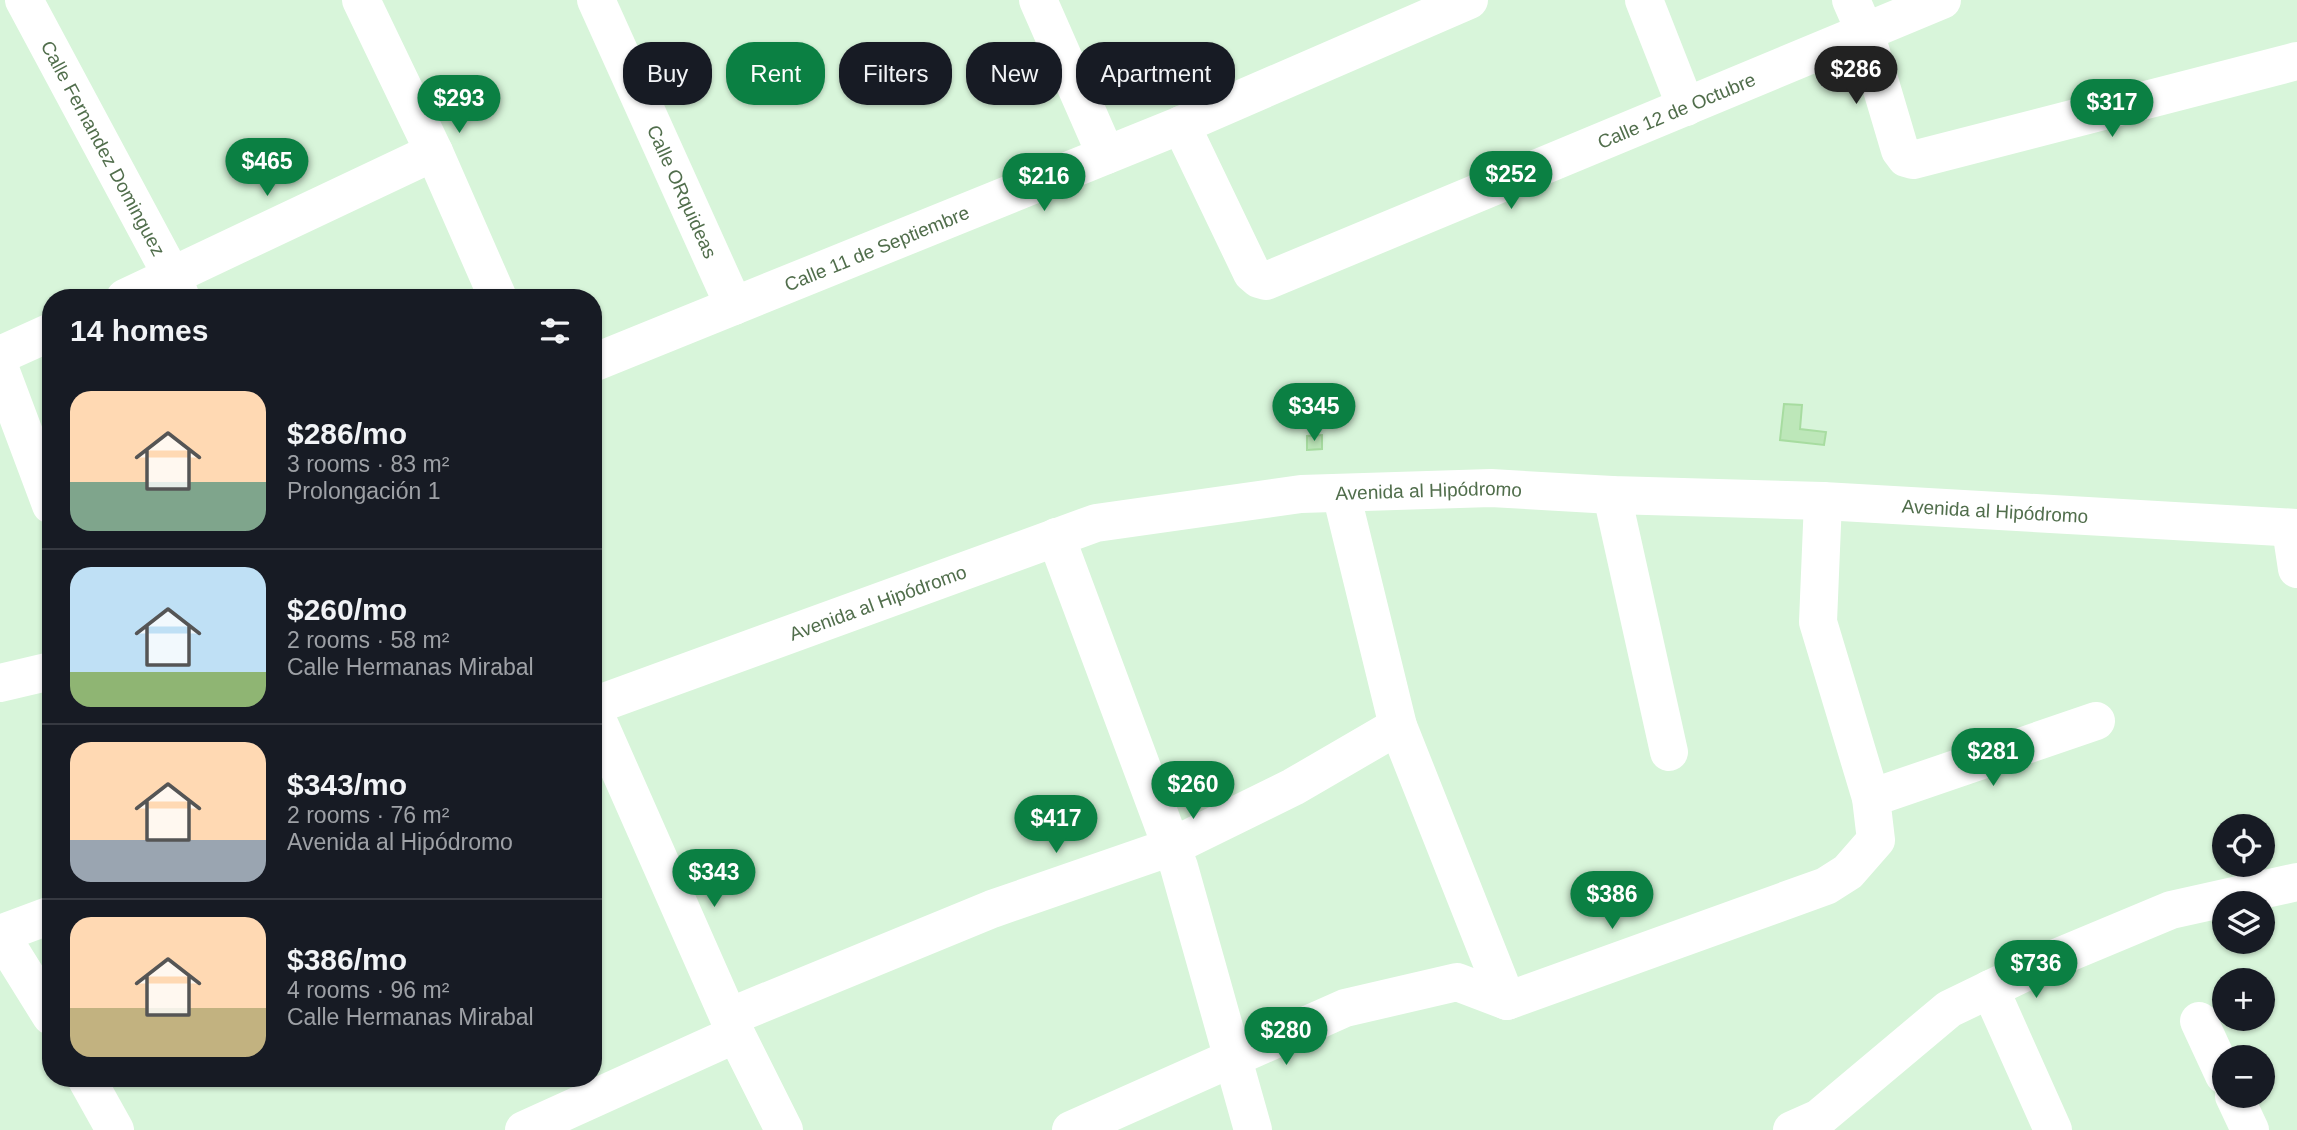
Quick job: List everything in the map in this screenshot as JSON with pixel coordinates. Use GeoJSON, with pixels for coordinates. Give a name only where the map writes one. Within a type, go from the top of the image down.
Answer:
{"type":"FeatureCollection","features":[{"type":"Feature","properties":{"kind":"street","name":"Calle Fernandez Dominguez"},"geometry":{"type":"LineString","coordinates":[[24,0],[177,287]]}},
{"type":"Feature","properties":{"kind":"street"},"geometry":{"type":"LineString","coordinates":[[361,0],[494,289]]}},
{"type":"Feature","properties":{"kind":"street","name":"Calle ORquideas"},"geometry":{"type":"LineString","coordinates":[[596,0],[734,306]]}},
{"type":"Feature","properties":{"kind":"street"},"geometry":{"type":"LineString","coordinates":[[1038,0],[1106,155]]}},
{"type":"Feature","properties":{"kind":"street"},"geometry":{"type":"LineString","coordinates":[[1644,0],[1686,107]]}},
{"type":"Feature","properties":{"kind":"street","name":"Calle 12 de Octubre"},"geometry":{"type":"LineString","coordinates":[[1181,125],[1252,273],[1266,281],[1686,107],[1858,16],[1942,0]]}},
{"type":"Feature","properties":{"kind":"street","name":"Calle 11 de Septiembre"},"geometry":{"type":"LineString","coordinates":[[602,359],[1181,125],[1454,3]]}},
{"type":"Feature","properties":{"kind":"street"},"geometry":{"type":"LineString","coordinates":[[1858,16],[1900,150],[1906,158],[1913,160],[2297,61]]}},
{"type":"Feature","properties":{"kind":"street"},"geometry":{"type":"LineString","coordinates":[[177,287],[433,152]]}},
{"type":"Feature","properties":{"kind":"street"},"geometry":{"type":"LineString","coordinates":[[0,355],[42,336]]}},
{"type":"Feature","properties":{"kind":"street"},"geometry":{"type":"LineString","coordinates":[[0,369],[42,481]]}},
{"type":"Feature","properties":{"kind":"street","name":"Avenida al Hipódromo"},"geometry":{"type":"LineString","coordinates":[[602,705],[1096,523],[1301,494],[1490,488],[1612,495],[1823,500],[2294,528]]}},
{"type":"Feature","properties":{"kind":"street"},"geometry":{"type":"LineString","coordinates":[[1341,493],[1398,726],[1507,1001]]}},
{"type":"Feature","properties":{"kind":"street"},"geometry":{"type":"LineString","coordinates":[[1612,495],[1669,752]]}},
{"type":"Feature","properties":{"kind":"street"},"geometry":{"type":"LineString","coordinates":[[1071,1130],[1345,1008],[1457,982],[1507,1001],[1826,886],[1848,872],[1876,840],[1871,798],[1818,622],[1823,500]]}},
{"type":"Feature","properties":{"kind":"street"},"geometry":{"type":"LineString","coordinates":[[2294,528],[2297,569]]}},
{"type":"Feature","properties":{"kind":"street"},"geometry":{"type":"LineString","coordinates":[[1056,537],[1171,847],[1253,1130]]}},
{"type":"Feature","properties":{"kind":"street"},"geometry":{"type":"LineString","coordinates":[[0,683],[42,673]]}},
{"type":"Feature","properties":{"kind":"street"},"geometry":{"type":"LineString","coordinates":[[1871,798],[2096,721]]}},
{"type":"Feature","properties":{"kind":"street"},"geometry":{"type":"LineString","coordinates":[[524,1130],[733,1026],[992,909],[1171,847],[1293,787],[1398,726]]}},
{"type":"Feature","properties":{"kind":"street"},"geometry":{"type":"LineString","coordinates":[[602,728],[733,1026],[784,1130]]}},
{"type":"Feature","properties":{"kind":"street"},"geometry":{"type":"LineString","coordinates":[[1792,1130],[1819,1118],[1949,1010],[2044,962],[2171,910],[2297,882]]}},
{"type":"Feature","properties":{"kind":"street"},"geometry":{"type":"LineString","coordinates":[[42,918],[0,934],[42,1002]]}},
{"type":"Feature","properties":{"kind":"street"},"geometry":{"type":"LineString","coordinates":[[1990,989],[2053,1130]]}},
{"type":"Feature","properties":{"kind":"street"},"geometry":{"type":"LineString","coordinates":[[2199,1021],[2212,1049]]}},
{"type":"Feature","properties":{"kind":"street"},"geometry":{"type":"LineString","coordinates":[[91,1087],[115,1130]]}},
{"type":"Feature","properties":{"kind":"street"},"geometry":{"type":"LineString","coordinates":[[2240,1108],[2250,1130]]}},
{"type":"Feature","properties":{"kind":"shaded area"},"geometry":{"type":"Polygon","coordinates":[[[0,0],[2297,0],[2297,1130],[0,1130],[0,0]]]}},
{"type":"Feature","properties":{"kind":"building"},"geometry":{"type":"Polygon","coordinates":[[[1784,404],[1802,405],[1800,429],[1826,432],[1824,445],[1780,440],[1784,404]]]}},
{"type":"Feature","properties":{"kind":"building"},"geometry":{"type":"Polygon","coordinates":[[[1322,435],[1322,449],[1307,450],[1307,436],[1322,435]]]}}]}
